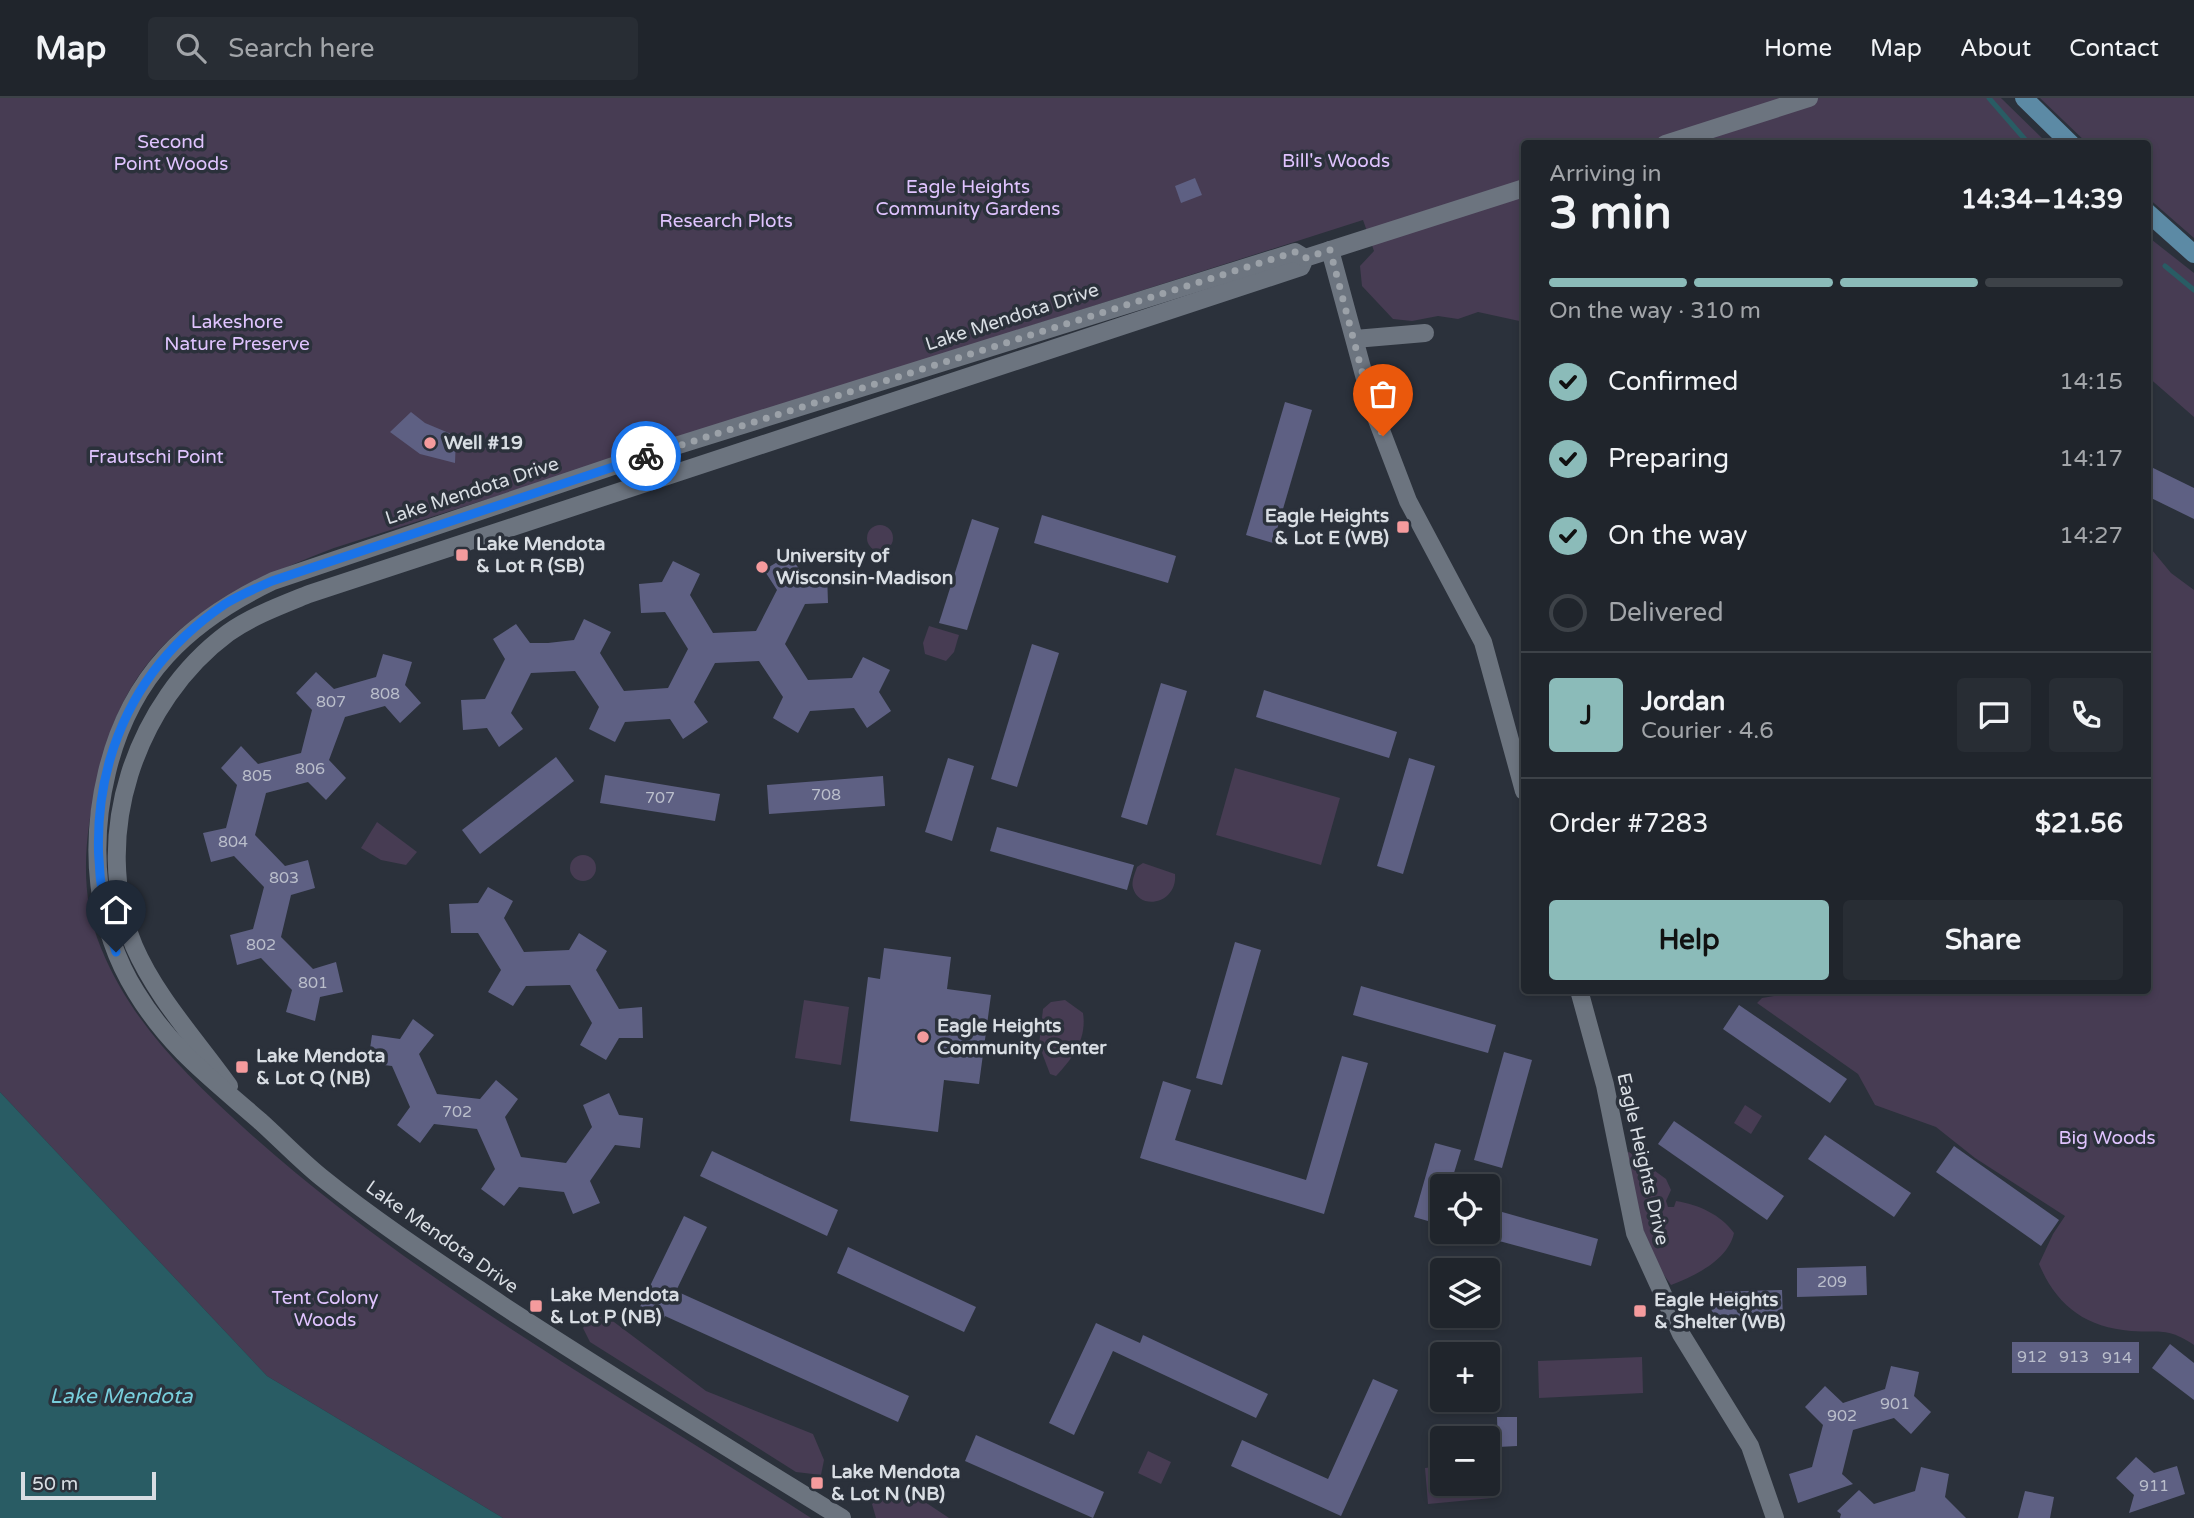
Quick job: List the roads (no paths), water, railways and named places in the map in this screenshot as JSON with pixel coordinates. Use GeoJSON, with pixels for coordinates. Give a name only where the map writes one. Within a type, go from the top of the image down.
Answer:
{"type":"FeatureCollection","features":[{"type":"Feature","properties":{"kind":"street"},"geometry":{"type":"LineString","coordinates":[[1678,140],[1809,98]]}},
{"type":"Feature","properties":{"kind":"street"},"geometry":{"type":"LineString","coordinates":[[2024,98],[2067,140]]}},
{"type":"Feature","properties":{"kind":"street","name":"Lake Mendota Drive"},"geometry":{"type":"LineString","coordinates":[[244,1107],[149,974],[135,947],[120,895],[121,823],[126,787],[136,755],[152,719],[170,690],[213,646],[265,613],[309,594],[1301,267],[1305,258],[1521,189]]}},
{"type":"Feature","properties":{"kind":"street"},"geometry":{"type":"LineString","coordinates":[[2151,216],[2194,254]]}},
{"type":"Feature","properties":{"kind":"street"},"geometry":{"type":"LineString","coordinates":[[1330,250],[1374,412],[1408,501],[1483,642],[1521,779]]}},
{"type":"Feature","properties":{"kind":"street","name":"Lake Mendota Drive"},"geometry":{"type":"LineString","coordinates":[[842,1518],[557,1341],[429,1256],[320,1176],[182,1055],[134,990],[116,952],[103,912],[98,877],[99,808],[117,741],[150,677],[170,649],[196,626],[227,603],[321,563],[1153,294],[1295,252],[1305,258]]}},
{"type":"Feature","properties":{"kind":"street"},"geometry":{"type":"LineString","coordinates":[[1354,339],[1425,333]]}},
{"type":"Feature","properties":{"kind":"street"},"geometry":{"type":"LineString","coordinates":[[196,626],[213,646]]}},
{"type":"Feature","properties":{"kind":"street","name":"Eagle Heights Drive"},"geometry":{"type":"LineString","coordinates":[[1580,994],[1605,1085],[1635,1233],[1681,1334],[1750,1446],[1775,1518]]}},
{"type":"Feature","properties":{"kind":"water","name":"Lake Mendota"},"geometry":{"type":"Polygon","coordinates":[[[0,1092],[267,1376],[503,1518],[0,1518],[0,1092]]]}},
{"type":"Feature","properties":{"kind":"waterway"},"geometry":{"type":"LineString","coordinates":[[1989,98],[2026,140]]}},
{"type":"Feature","properties":{"kind":"waterway"},"geometry":{"type":"LineString","coordinates":[[2165,266],[2194,290]]}},
{"type":"Feature","properties":{"kind":"place","name":"Well #19"},"geometry":{"type":"Point","coordinates":[430,443]}},
{"type":"Feature","properties":{"kind":"place","name":"Eagle Heights & Lot E (WB)"},"geometry":{"type":"Point","coordinates":[1403,527]}},
{"type":"Feature","properties":{"kind":"place","name":"Lake Mendota & Lot R (SB)"},"geometry":{"type":"Point","coordinates":[462,555]}},
{"type":"Feature","properties":{"kind":"place","name":"University of Wisconsin-Madison"},"geometry":{"type":"Point","coordinates":[762,567]}},
{"type":"Feature","properties":{"kind":"place","name":"Eagle Heights Community Center"},"geometry":{"type":"Point","coordinates":[923,1037]}},
{"type":"Feature","properties":{"kind":"place","name":"Lake Mendota & Lot Q (NB)"},"geometry":{"type":"Point","coordinates":[242,1067]}},
{"type":"Feature","properties":{"kind":"place","name":"Lake Mendota & Lot P (NB)"},"geometry":{"type":"Point","coordinates":[536,1306]}},
{"type":"Feature","properties":{"kind":"place","name":"Eagle Heights & Shelter (WB)"},"geometry":{"type":"Point","coordinates":[1640,1311]}},
{"type":"Feature","properties":{"kind":"place","name":"Lake Mendota & Lot N (NB)"},"geometry":{"type":"Point","coordinates":[817,1483]}},
{"type":"Feature","properties":{"kind":"park label","name":"Second Point Woods"},"geometry":{"type":"Point","coordinates":[171,153]}},
{"type":"Feature","properties":{"kind":"park label","name":"Bill's Woods"},"geometry":{"type":"Point","coordinates":[1336,161]}},
{"type":"Feature","properties":{"kind":"park label","name":"Eagle Heights Community Gardens"},"geometry":{"type":"Point","coordinates":[968,198]}},
{"type":"Feature","properties":{"kind":"park label","name":"Research Plots"},"geometry":{"type":"Point","coordinates":[726,221]}},
{"type":"Feature","properties":{"kind":"park label","name":"Lakeshore Nature Preserve"},"geometry":{"type":"Point","coordinates":[237,333]}},
{"type":"Feature","properties":{"kind":"park label","name":"Frautschi Point"},"geometry":{"type":"Point","coordinates":[156,457]}},
{"type":"Feature","properties":{"kind":"park label","name":"Big Woods"},"geometry":{"type":"Point","coordinates":[2107,1138]}},
{"type":"Feature","properties":{"kind":"park label","name":"Tent Colony Woods"},"geometry":{"type":"Point","coordinates":[325,1309]}}]}
